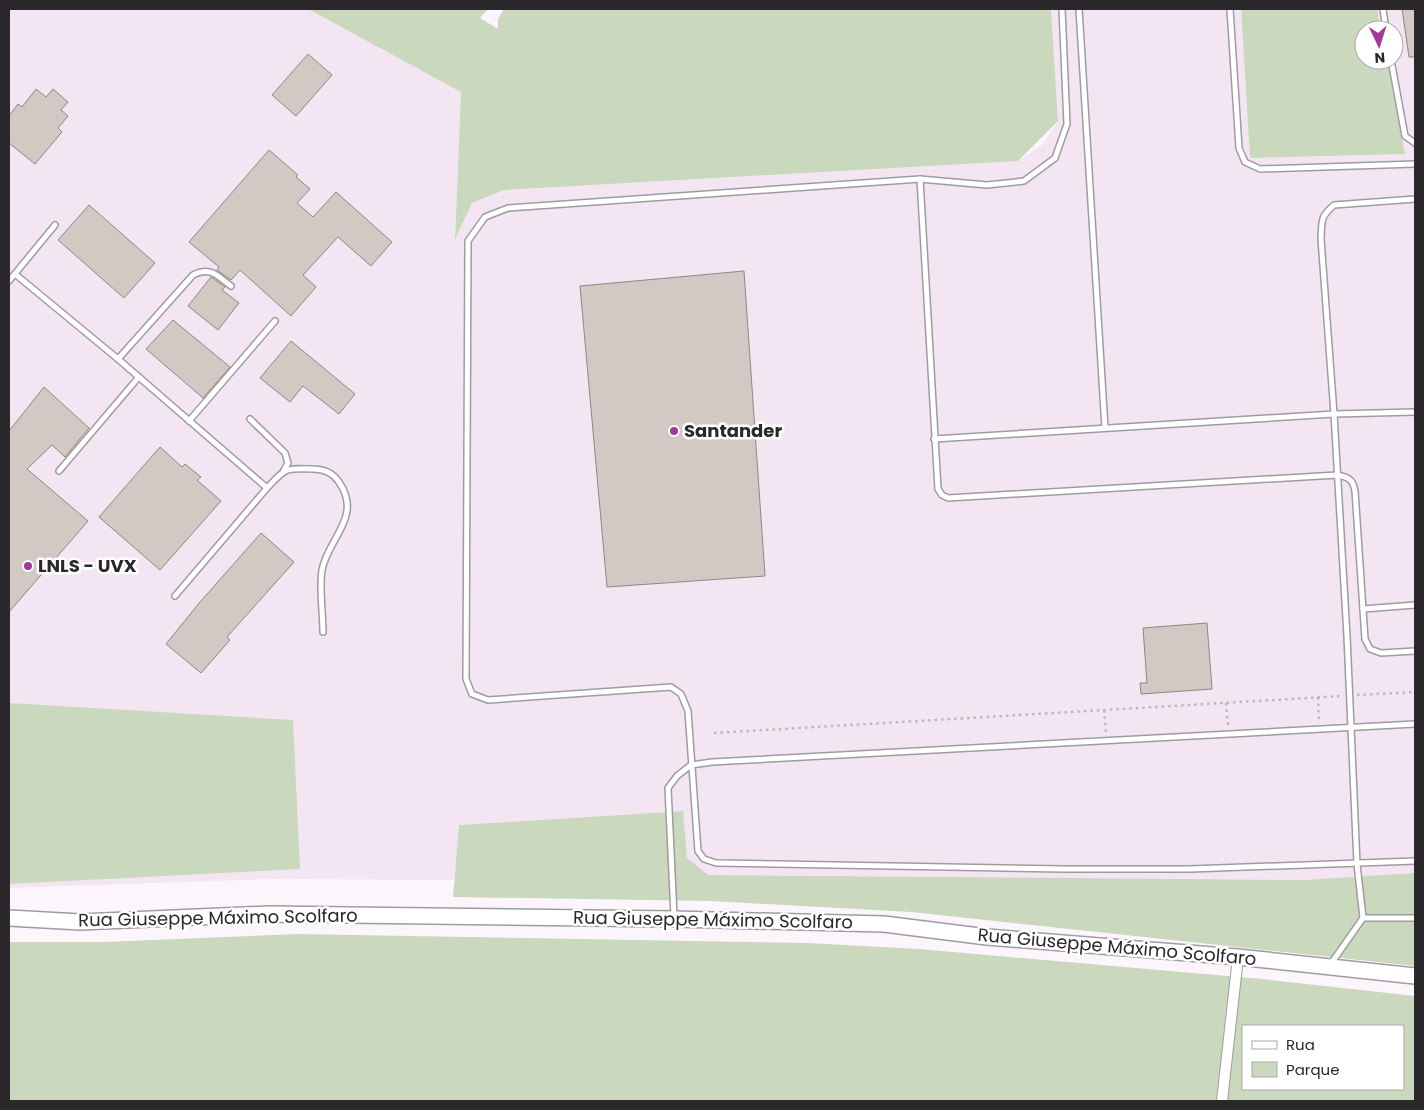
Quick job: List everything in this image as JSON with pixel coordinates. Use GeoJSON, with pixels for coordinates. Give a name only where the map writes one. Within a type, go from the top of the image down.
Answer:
{"type":"FeatureCollection","features":[{"type":"Feature","properties":{"kind":"main road","name":"Rua Giuseppe Máximo Scolfaro"},"geometry":{"type":"LineString","coordinates":[[9,918],[80,922],[269,914],[674,919],[884,924],[987,937],[1238,957],[1415,976]]}},
{"type":"Feature","properties":{"kind":"street"},"geometry":{"type":"LineString","coordinates":[[1222,1101],[1238,957]]}},
{"type":"Feature","properties":{"kind":"lane"},"geometry":{"type":"LineString","coordinates":[[1062,9],[1067,124],[1055,158],[1024,181],[987,186],[920,179],[508,208],[485,217],[468,241],[466,678],[472,694],[488,700],[671,687],[681,694],[688,711],[698,851],[704,859],[716,863],[1065,869],[1190,869],[1415,861]]}},
{"type":"Feature","properties":{"kind":"lane"},"geometry":{"type":"LineString","coordinates":[[1079,9],[1105,428]]}},
{"type":"Feature","properties":{"kind":"lane"},"geometry":{"type":"LineString","coordinates":[[1230,9],[1239,148],[1245,162],[1260,169],[1415,164]]}},
{"type":"Feature","properties":{"kind":"lane"},"geometry":{"type":"LineString","coordinates":[[1393,70],[1405,136],[1415,142]]}},
{"type":"Feature","properties":{"kind":"lane"},"geometry":{"type":"LineString","coordinates":[[920,179],[934,439],[938,489],[942,496],[948,498],[1346,476],[1353,482],[1355,491],[1364,640],[1370,649],[1381,653],[1415,650]]}},
{"type":"Feature","properties":{"kind":"lane"},"geometry":{"type":"LineString","coordinates":[[1329,967],[1362,918],[1357,864],[1334,414],[1321,239],[1322,225],[1324,213],[1334,205],[1415,199]]}},
{"type":"Feature","properties":{"kind":"lane"},"geometry":{"type":"LineString","coordinates":[[9,281],[55,225]]}},
{"type":"Feature","properties":{"kind":"lane"},"geometry":{"type":"LineString","coordinates":[[118,360],[193,275],[202,270],[210,271],[231,286]]}},
{"type":"Feature","properties":{"kind":"lane"},"geometry":{"type":"LineString","coordinates":[[15,274],[266,488]]}},
{"type":"Feature","properties":{"kind":"lane"},"geometry":{"type":"LineString","coordinates":[[189,421],[275,321]]}},
{"type":"Feature","properties":{"kind":"lane"},"geometry":{"type":"LineString","coordinates":[[59,471],[138,378]]}},
{"type":"Feature","properties":{"kind":"lane"},"geometry":{"type":"LineString","coordinates":[[934,439],[1334,414],[1415,412]]}},
{"type":"Feature","properties":{"kind":"lane"},"geometry":{"type":"LineString","coordinates":[[174,596],[266,488],[284,470],[288,463],[285,453],[250,419]]}},
{"type":"Feature","properties":{"kind":"lane"},"geometry":{"type":"LineString","coordinates":[[284,470],[295,468],[319,469],[335,476],[344,490],[348,510],[342,530],[324,562],[322,574],[323,632]]}},
{"type":"Feature","properties":{"kind":"lane"},"geometry":{"type":"LineString","coordinates":[[1363,609],[1415,605]]}},
{"type":"Feature","properties":{"kind":"lane"},"geometry":{"type":"LineString","coordinates":[[674,919],[668,788],[677,776],[692,764],[1415,724]]}},
{"type":"Feature","properties":{"kind":"lane"},"geometry":{"type":"LineString","coordinates":[[1362,918],[1415,918]]}},
{"type":"Feature","properties":{"kind":"path"},"geometry":{"type":"LineString","coordinates":[[714,733],[1415,692]]}},
{"type":"Feature","properties":{"kind":"path"},"geometry":{"type":"LineString","coordinates":[[1318,697],[1320,730]]}},
{"type":"Feature","properties":{"kind":"path"},"geometry":{"type":"LineString","coordinates":[[1226,703],[1228,735]]}},
{"type":"Feature","properties":{"kind":"path"},"geometry":{"type":"LineString","coordinates":[[1104,710],[1106,740]]}},
{"type":"Feature","properties":{"kind":"shaded area"},"geometry":{"type":"Polygon","coordinates":[[[9,9],[308,9],[461,92],[455,237],[472,203],[504,190],[1018,161],[1042,145],[1058,121],[1051,9],[1241,9],[1250,158],[1405,154],[1389,70],[1404,70],[1404,20],[1379,20],[1377,9],[1415,9],[1415,874],[1304,880],[707,875],[687,858],[682,811],[460,825],[454,880],[271,879],[9,888],[9,9]]]}},
{"type":"Feature","properties":{"kind":"green space"},"geometry":{"type":"Polygon","coordinates":[[[308,9],[488,9],[480,18],[498,29],[498,19],[504,9],[1051,9],[1058,121],[1018,161],[504,190],[472,203],[455,239],[461,92],[308,9]]]}},
{"type":"Feature","properties":{"kind":"green space"},"geometry":{"type":"Polygon","coordinates":[[[1241,9],[1377,9],[1379,20],[1354,20],[1354,70],[1389,70],[1405,154],[1250,158],[1241,9]]]}},
{"type":"Feature","properties":{"kind":"green space"},"geometry":{"type":"Polygon","coordinates":[[[9,703],[293,720],[300,869],[9,884],[9,703]]]}},
{"type":"Feature","properties":{"kind":"green space"},"geometry":{"type":"Polygon","coordinates":[[[683,811],[687,858],[708,875],[1304,880],[1415,873],[1415,966],[911,912],[711,901],[453,897],[459,825],[683,811]]]}},
{"type":"Feature","properties":{"kind":"green space"},"geometry":{"type":"Polygon","coordinates":[[[297,934],[808,943],[919,949],[1262,979],[1415,996],[1415,1101],[9,1101],[9,942],[104,942],[297,934]]]}},
{"type":"Feature","properties":{"kind":"building"},"geometry":{"type":"Polygon","coordinates":[[[1402,9],[1415,9],[1415,57],[1409,57],[1402,9]]]}},
{"type":"Feature","properties":{"kind":"building"},"geometry":{"type":"Polygon","coordinates":[[[308,54],[332,75],[296,116],[272,95],[308,54]]]}},
{"type":"Feature","properties":{"kind":"building"},"geometry":{"type":"Polygon","coordinates":[[[36,89],[46,97],[53,89],[68,102],[61,110],[68,116],[58,128],[62,132],[35,164],[9,143],[9,116],[18,104],[22,107],[36,89]]]}},
{"type":"Feature","properties":{"kind":"building"},"geometry":{"type":"Polygon","coordinates":[[[269,150],[298,175],[296,177],[310,189],[297,203],[313,217],[336,192],[392,242],[371,266],[338,237],[303,275],[316,287],[291,316],[240,270],[231,280],[217,270],[219,267],[189,242],[269,150]]]}},
{"type":"Feature","properties":{"kind":"building"},"geometry":{"type":"Polygon","coordinates":[[[89,205],[155,263],[124,298],[58,240],[89,205]]]}},
{"type":"Feature","properties":{"kind":"building","name":"Santander"},"geometry":{"type":"Polygon","coordinates":[[[744,271],[765,576],[607,587],[580,286],[744,271]]]}},
{"type":"Feature","properties":{"kind":"building"},"geometry":{"type":"Polygon","coordinates":[[[211,277],[225,287],[222,290],[239,303],[218,330],[188,306],[211,277]]]}},
{"type":"Feature","properties":{"kind":"building"},"geometry":{"type":"Polygon","coordinates":[[[173,320],[230,367],[203,398],[146,349],[173,320]]]}},
{"type":"Feature","properties":{"kind":"building"},"geometry":{"type":"Polygon","coordinates":[[[291,341],[355,394],[339,414],[303,386],[290,402],[260,378],[291,341]]]}},
{"type":"Feature","properties":{"kind":"building","name":"LNLS - UVX"},"geometry":{"type":"Polygon","coordinates":[[[44,387],[89,428],[65,457],[52,445],[27,469],[88,521],[9,612],[9,431],[44,387]]]}},
{"type":"Feature","properties":{"kind":"building"},"geometry":{"type":"Polygon","coordinates":[[[160,447],[182,467],[185,464],[201,477],[197,480],[221,501],[160,570],[99,517],[160,447]]]}},
{"type":"Feature","properties":{"kind":"building"},"geometry":{"type":"Polygon","coordinates":[[[261,533],[294,562],[227,637],[230,640],[201,673],[166,644],[261,533]]]}},
{"type":"Feature","properties":{"kind":"building"},"geometry":{"type":"Polygon","coordinates":[[[1207,623],[1212,689],[1141,694],[1140,683],[1147,683],[1143,628],[1207,623]]]}},
{"type":"Feature","properties":{"kind":"place","name":"Santander"},"geometry":{"type":"Point","coordinates":[674,431]}},
{"type":"Feature","properties":{"kind":"place","name":"LNLS - UVX"},"geometry":{"type":"Point","coordinates":[28,566]}}]}
